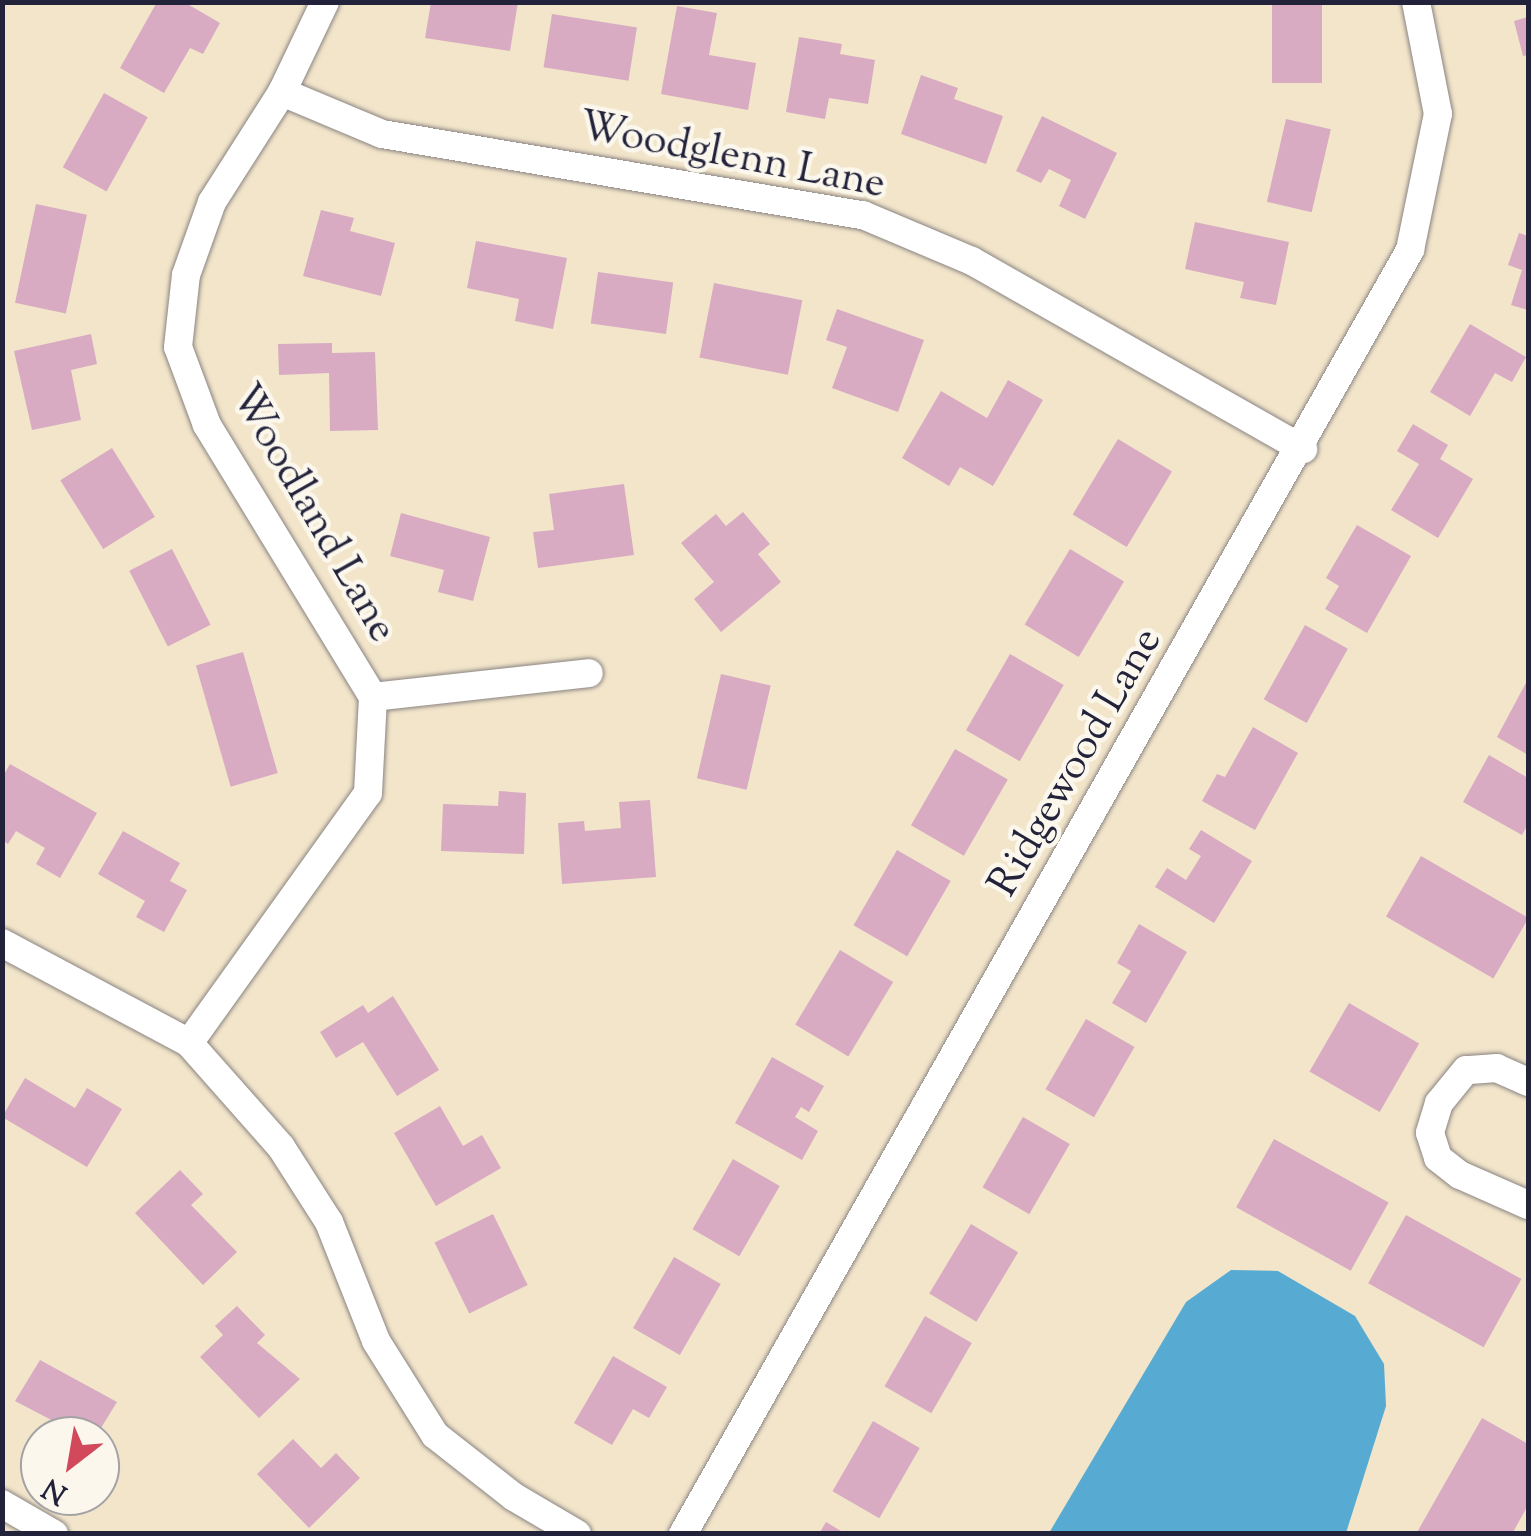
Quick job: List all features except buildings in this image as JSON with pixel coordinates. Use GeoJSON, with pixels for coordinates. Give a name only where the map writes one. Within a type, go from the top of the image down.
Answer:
{"type":"FeatureCollection","features":[{"type":"Feature","properties":{"kind":"street","name":"Woodland Lane"},"geometry":{"type":"LineString","coordinates":[[189,1043],[368,792],[373,696],[206,425],[178,347],[186,275],[212,202],[282,92],[325,2]]}},
{"type":"Feature","properties":{"kind":"street","name":"Ridgewood Lane"},"geometry":{"type":"LineString","coordinates":[[683,1534],[1302,448],[1410,250],[1438,114],[1416,2]]}},
{"type":"Feature","properties":{"kind":"street","name":"Woodglenn Lane"},"geometry":{"type":"LineString","coordinates":[[282,92],[382,134],[863,215],[972,261],[1302,448]]}},
{"type":"Feature","properties":{"kind":"street"},"geometry":{"type":"LineString","coordinates":[[373,696],[589,672]]}},
{"type":"Feature","properties":{"kind":"street"},"geometry":{"type":"LineString","coordinates":[[2,944],[189,1043],[282,1147],[329,1222],[376,1341],[435,1436],[514,1497],[578,1534]]}},
{"type":"Feature","properties":{"kind":"street"},"geometry":{"type":"LineString","coordinates":[[1528,1082],[1497,1068],[1466,1070],[1438,1103],[1430,1134],[1438,1158],[1460,1175],[1528,1205]]}},
{"type":"Feature","properties":{"kind":"street"},"geometry":{"type":"LineString","coordinates":[[2,1504],[54,1534]]}},
{"type":"Feature","properties":{"kind":"water"},"geometry":{"type":"Polygon","coordinates":[[[1231,1270],[1278,1271],[1355,1316],[1384,1364],[1386,1406],[1346,1533],[1049,1533],[1186,1302],[1231,1270]]]}}]}
